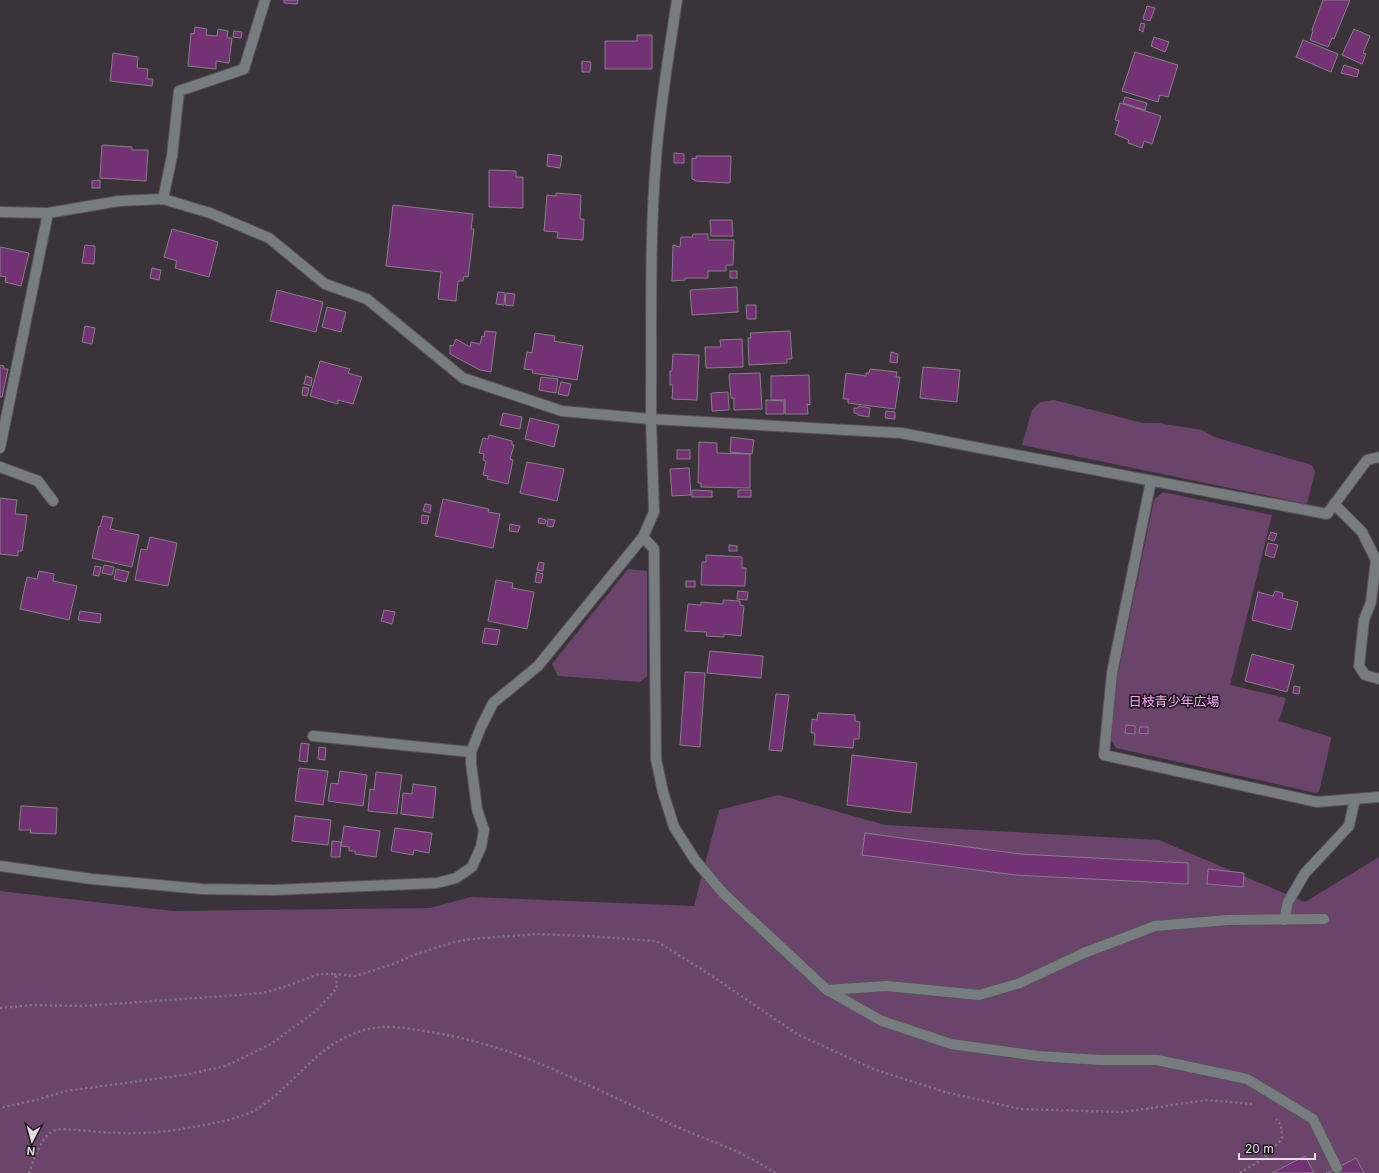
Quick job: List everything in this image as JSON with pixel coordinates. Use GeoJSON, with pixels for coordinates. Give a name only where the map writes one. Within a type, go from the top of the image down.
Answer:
{"type":"FeatureCollection","features":[{"type":"Feature","properties":{"kind":"street"},"geometry":{"type":"LineString","coordinates":[[162,199],[172,156],[179,91],[244,69],[265,0]]}},
{"type":"Feature","properties":{"kind":"street"},"geometry":{"type":"LineString","coordinates":[[0,866],[92,879],[202,889],[273,890],[436,883],[456,878],[472,867],[481,847],[484,830],[477,808],[470,763],[471,752],[493,703],[538,666],[642,537],[654,512],[651,419],[652,226],[664,87],[677,0]]}},
{"type":"Feature","properties":{"kind":"street"},"geometry":{"type":"LineString","coordinates":[[0,212],[48,214],[119,201],[162,199],[210,213],[269,238],[325,284],[367,298],[463,378],[562,411],[651,419],[901,433],[1327,514],[1367,460],[1379,457]]}},
{"type":"Feature","properties":{"kind":"street"},"geometry":{"type":"LineString","coordinates":[[0,448],[48,214]]}},
{"type":"Feature","properties":{"kind":"street"},"geometry":{"type":"LineString","coordinates":[[0,467],[38,481],[53,501]]}},
{"type":"Feature","properties":{"kind":"street"},"geometry":{"type":"LineString","coordinates":[[1151,481],[1112,672],[1104,755],[1317,802],[1379,797]]}},
{"type":"Feature","properties":{"kind":"street"},"geometry":{"type":"LineString","coordinates":[[1334,504],[1362,532],[1376,560],[1371,602],[1364,620],[1359,666],[1365,676],[1379,679]]}},
{"type":"Feature","properties":{"kind":"street"},"geometry":{"type":"LineString","coordinates":[[642,537],[654,549],[656,759],[663,792],[674,827],[695,860],[724,894],[827,990],[882,1021],[951,1044],[1038,1056],[1100,1060],[1157,1060],[1247,1079],[1313,1119],[1337,1168]]}},
{"type":"Feature","properties":{"kind":"street"},"geometry":{"type":"LineString","coordinates":[[313,736],[471,752]]}},
{"type":"Feature","properties":{"kind":"street"},"geometry":{"type":"LineString","coordinates":[[1284,920],[1288,902],[1305,873],[1349,826],[1355,799]]}},
{"type":"Feature","properties":{"kind":"street"},"geometry":{"type":"LineString","coordinates":[[827,990],[887,986],[979,995],[1020,984],[1084,953],[1156,926],[1228,920],[1324,920]]}},
{"type":"Feature","properties":{"kind":"path"},"geometry":{"type":"LineString","coordinates":[[0,1008],[32,1005],[82,1006],[255,993],[284,987],[319,974],[356,976],[457,941],[483,938],[538,934],[656,941],[709,974],[797,1034],[873,1069],[945,1092],[1020,1109],[1123,1112],[1208,1100],[1254,1104]]}},
{"type":"Feature","properties":{"kind":"path"},"geometry":{"type":"LineString","coordinates":[[0,1108],[36,1100],[66,1091],[170,1077],[226,1066],[271,1044],[316,1011],[337,988],[336,977],[334,974]]}},
{"type":"Feature","properties":{"kind":"path"},"geometry":{"type":"LineString","coordinates":[[29,1173],[43,1139],[51,1132],[61,1129],[133,1133],[161,1132],[218,1121],[251,1112],[266,1104],[320,1053],[338,1041],[356,1032],[377,1026],[408,1028],[481,1042],[533,1061],[560,1072],[676,1127],[734,1149],[775,1173]]}},
{"type":"Feature","properties":{"kind":"path"},"geometry":{"type":"LineString","coordinates":[[1240,1173],[1263,1159],[1282,1139],[1281,1125],[1271,1115]]}},
{"type":"Feature","properties":{"kind":"green space"},"geometry":{"type":"Polygon","coordinates":[[[1054,400],[1143,423],[1158,423],[1202,430],[1214,437],[1312,465],[1315,472],[1307,504],[1022,445],[1032,410],[1040,402],[1054,400]]]}},
{"type":"Feature","properties":{"kind":"green space","name":"日枝青少年広場"},"geometry":{"type":"Polygon","coordinates":[[[1163,492],[1272,515],[1230,685],[1286,698],[1279,721],[1331,737],[1319,792],[1316,793],[1116,748],[1111,740],[1117,678],[1154,500],[1163,492]]]}},
{"type":"Feature","properties":{"kind":"green space"},"geometry":{"type":"Polygon","coordinates":[[[628,569],[647,571],[647,676],[640,682],[558,676],[552,664],[628,569]]]}},
{"type":"Feature","properties":{"kind":"green space"},"geometry":{"type":"Polygon","coordinates":[[[779,795],[885,825],[1159,840],[1305,902],[1379,857],[1379,1173],[0,1173],[0,891],[173,911],[430,908],[471,897],[694,906],[719,810],[779,795]]]}},
{"type":"Feature","properties":{"kind":"building"},"geometry":{"type":"Polygon","coordinates":[[[284,0],[298,0],[297,4],[284,3],[284,0]]]}},
{"type":"Feature","properties":{"kind":"building"},"geometry":{"type":"Polygon","coordinates":[[[1323,0],[1350,0],[1334,39],[1332,38],[1328,47],[1310,40],[1323,0]]]}},
{"type":"Feature","properties":{"kind":"building"},"geometry":{"type":"Polygon","coordinates":[[[1147,6],[1155,8],[1150,21],[1143,19],[1147,6]]]}},
{"type":"Feature","properties":{"kind":"building"},"geometry":{"type":"Polygon","coordinates":[[[1141,23],[1145,24],[1143,32],[1139,30],[1141,23]]]}},
{"type":"Feature","properties":{"kind":"building"},"geometry":{"type":"Polygon","coordinates":[[[195,27],[207,29],[206,35],[217,36],[218,29],[228,31],[227,38],[232,38],[229,63],[216,61],[216,69],[188,66],[191,33],[194,34],[195,27]]]}},
{"type":"Feature","properties":{"kind":"building"},"geometry":{"type":"Polygon","coordinates":[[[1354,29],[1370,36],[1363,53],[1366,54],[1362,64],[1342,55],[1354,29]]]}},
{"type":"Feature","properties":{"kind":"building"},"geometry":{"type":"Polygon","coordinates":[[[234,31],[242,32],[241,38],[233,37],[234,31]]]}},
{"type":"Feature","properties":{"kind":"building"},"geometry":{"type":"Polygon","coordinates":[[[637,35],[652,35],[652,69],[605,69],[605,41],[637,41],[637,35]]]}},
{"type":"Feature","properties":{"kind":"building"},"geometry":{"type":"Polygon","coordinates":[[[1154,37],[1169,42],[1165,52],[1151,46],[1154,37]]]}},
{"type":"Feature","properties":{"kind":"building"},"geometry":{"type":"Polygon","coordinates":[[[1303,40],[1338,54],[1331,72],[1296,57],[1303,40]]]}},
{"type":"Feature","properties":{"kind":"building"},"geometry":{"type":"Polygon","coordinates":[[[1135,52],[1178,65],[1168,97],[1160,95],[1158,102],[1122,91],[1135,52]]]}},
{"type":"Feature","properties":{"kind":"building"},"geometry":{"type":"Polygon","coordinates":[[[113,53],[138,57],[137,68],[148,69],[147,79],[153,79],[152,86],[110,81],[113,53]]]}},
{"type":"Feature","properties":{"kind":"building"},"geometry":{"type":"Polygon","coordinates":[[[582,61],[591,62],[590,72],[582,72],[582,61]]]}},
{"type":"Feature","properties":{"kind":"building"},"geometry":{"type":"Polygon","coordinates":[[[1344,65],[1359,70],[1357,77],[1341,73],[1344,65]]]}},
{"type":"Feature","properties":{"kind":"building"},"geometry":{"type":"Polygon","coordinates":[[[1125,97],[1147,103],[1145,110],[1123,103],[1125,97]]]}},
{"type":"Feature","properties":{"kind":"building"},"geometry":{"type":"Polygon","coordinates":[[[1120,103],[1161,116],[1152,144],[1144,141],[1142,148],[1128,143],[1129,140],[1115,134],[1119,121],[1115,120],[1120,103]]]}},
{"type":"Feature","properties":{"kind":"building"},"geometry":{"type":"Polygon","coordinates":[[[102,145],[132,147],[132,150],[148,150],[146,181],[100,178],[102,145]]]}},
{"type":"Feature","properties":{"kind":"building"},"geometry":{"type":"Polygon","coordinates":[[[674,153],[684,154],[684,163],[674,163],[674,153]]]}},
{"type":"Feature","properties":{"kind":"building"},"geometry":{"type":"Polygon","coordinates":[[[548,154],[562,156],[560,168],[547,166],[548,154]]]}},
{"type":"Feature","properties":{"kind":"building"},"geometry":{"type":"Polygon","coordinates":[[[696,156],[731,156],[730,183],[695,181],[692,179],[692,158],[696,159],[696,156]]]}},
{"type":"Feature","properties":{"kind":"building"},"geometry":{"type":"Polygon","coordinates":[[[489,170],[516,171],[516,177],[523,177],[523,208],[489,207],[489,170]]]}},
{"type":"Feature","properties":{"kind":"building"},"geometry":{"type":"Polygon","coordinates":[[[100,180],[100,188],[92,188],[92,181],[100,180]]]}},
{"type":"Feature","properties":{"kind":"building"},"geometry":{"type":"Polygon","coordinates":[[[556,193],[581,195],[580,219],[584,219],[583,240],[557,238],[558,232],[544,231],[547,195],[556,196],[556,193]]]}},
{"type":"Feature","properties":{"kind":"building"},"geometry":{"type":"Polygon","coordinates":[[[393,205],[473,214],[471,229],[474,229],[468,277],[464,276],[463,281],[458,281],[456,301],[438,299],[441,272],[386,266],[393,205]]]}},
{"type":"Feature","properties":{"kind":"building"},"geometry":{"type":"Polygon","coordinates":[[[710,220],[732,220],[733,236],[711,236],[710,220]]]}},
{"type":"Feature","properties":{"kind":"building"},"geometry":{"type":"Polygon","coordinates":[[[172,229],[218,242],[209,277],[175,268],[177,261],[164,257],[172,229]]]}},
{"type":"Feature","properties":{"kind":"building"},"geometry":{"type":"Polygon","coordinates":[[[693,234],[708,234],[708,240],[734,240],[733,265],[726,265],[726,271],[708,271],[708,278],[685,278],[685,280],[672,281],[673,245],[680,247],[681,237],[692,237],[693,234]]]}},
{"type":"Feature","properties":{"kind":"building"},"geometry":{"type":"Polygon","coordinates":[[[85,245],[95,246],[94,264],[82,263],[85,245]]]}},
{"type":"Feature","properties":{"kind":"building"},"geometry":{"type":"Polygon","coordinates":[[[0,247],[29,253],[21,286],[5,282],[6,277],[0,276],[0,247]]]}},
{"type":"Feature","properties":{"kind":"building"},"geometry":{"type":"Polygon","coordinates":[[[152,268],[161,270],[159,280],[150,278],[152,268]]]}},
{"type":"Feature","properties":{"kind":"building"},"geometry":{"type":"Polygon","coordinates":[[[730,271],[737,271],[737,278],[730,278],[730,271]]]}},
{"type":"Feature","properties":{"kind":"building"},"geometry":{"type":"Polygon","coordinates":[[[737,287],[738,312],[692,315],[690,290],[737,287]]]}},
{"type":"Feature","properties":{"kind":"building"},"geometry":{"type":"Polygon","coordinates":[[[277,290],[323,302],[316,332],[270,321],[277,290]]]}},
{"type":"Feature","properties":{"kind":"building"},"geometry":{"type":"Polygon","coordinates":[[[498,292],[505,293],[504,305],[496,304],[498,292]]]}},
{"type":"Feature","properties":{"kind":"building"},"geometry":{"type":"Polygon","coordinates":[[[506,293],[515,294],[513,306],[505,305],[506,293]]]}},
{"type":"Feature","properties":{"kind":"building"},"geometry":{"type":"Polygon","coordinates":[[[746,305],[756,305],[756,319],[747,319],[746,305]]]}},
{"type":"Feature","properties":{"kind":"building"},"geometry":{"type":"Polygon","coordinates":[[[327,307],[346,312],[341,332],[322,327],[327,307]]]}},
{"type":"Feature","properties":{"kind":"building"},"geometry":{"type":"Polygon","coordinates":[[[85,326],[95,328],[92,344],[82,342],[85,326]]]}},
{"type":"Feature","properties":{"kind":"building"},"geometry":{"type":"Polygon","coordinates":[[[485,331],[496,332],[491,372],[480,370],[450,354],[450,345],[453,346],[456,339],[470,347],[471,342],[480,344],[482,336],[484,337],[485,331]]]}},
{"type":"Feature","properties":{"kind":"building"},"geometry":{"type":"Polygon","coordinates":[[[790,331],[792,359],[787,359],[787,363],[749,365],[748,338],[751,338],[750,333],[790,331]]]}},
{"type":"Feature","properties":{"kind":"building"},"geometry":{"type":"Polygon","coordinates":[[[535,333],[555,336],[554,341],[583,346],[577,380],[532,373],[533,370],[524,369],[527,352],[532,353],[535,333]]]}},
{"type":"Feature","properties":{"kind":"building"},"geometry":{"type":"Polygon","coordinates":[[[742,339],[743,367],[706,368],[705,347],[721,347],[720,340],[742,339]]]}},
{"type":"Feature","properties":{"kind":"building"},"geometry":{"type":"Polygon","coordinates":[[[891,352],[898,354],[897,363],[890,362],[891,352]]]}},
{"type":"Feature","properties":{"kind":"building"},"geometry":{"type":"Polygon","coordinates":[[[673,354],[699,355],[697,400],[672,399],[673,385],[670,385],[670,371],[672,371],[673,354]]]}},
{"type":"Feature","properties":{"kind":"building"},"geometry":{"type":"Polygon","coordinates":[[[320,361],[350,369],[348,373],[362,377],[353,404],[338,400],[338,404],[310,396],[320,361]]]}},
{"type":"Feature","properties":{"kind":"building"},"geometry":{"type":"Polygon","coordinates":[[[0,365],[4,366],[4,369],[8,369],[2,397],[0,397],[0,365]]]}},
{"type":"Feature","properties":{"kind":"building"},"geometry":{"type":"Polygon","coordinates":[[[923,367],[960,370],[957,402],[920,398],[923,367]]]}},
{"type":"Feature","properties":{"kind":"building"},"geometry":{"type":"Polygon","coordinates":[[[870,369],[897,372],[896,377],[900,377],[895,409],[848,403],[848,399],[843,399],[846,373],[866,376],[866,373],[869,373],[870,369]]]}},
{"type":"Feature","properties":{"kind":"building"},"geometry":{"type":"Polygon","coordinates":[[[760,373],[762,409],[734,410],[734,398],[731,398],[729,374],[760,373]]]}},
{"type":"Feature","properties":{"kind":"building"},"geometry":{"type":"Polygon","coordinates":[[[809,375],[810,405],[807,404],[808,414],[785,414],[785,400],[771,400],[771,376],[809,375]]]}},
{"type":"Feature","properties":{"kind":"building"},"geometry":{"type":"Polygon","coordinates":[[[306,376],[312,378],[311,386],[304,384],[306,376]]]}},
{"type":"Feature","properties":{"kind":"building"},"geometry":{"type":"Polygon","coordinates":[[[541,377],[558,379],[556,393],[539,390],[541,377]]]}},
{"type":"Feature","properties":{"kind":"building"},"geometry":{"type":"Polygon","coordinates":[[[561,382],[571,384],[568,396],[558,394],[561,382]]]}},
{"type":"Feature","properties":{"kind":"building"},"geometry":{"type":"Polygon","coordinates":[[[303,387],[309,388],[307,396],[302,395],[303,387]]]}},
{"type":"Feature","properties":{"kind":"building"},"geometry":{"type":"Polygon","coordinates":[[[728,392],[729,410],[712,411],[711,393],[728,392]]]}},
{"type":"Feature","properties":{"kind":"building"},"geometry":{"type":"Polygon","coordinates":[[[766,400],[784,401],[784,414],[766,414],[766,400]]]}},
{"type":"Feature","properties":{"kind":"building"},"geometry":{"type":"Polygon","coordinates":[[[859,406],[870,408],[869,417],[854,413],[854,408],[858,408],[859,406]]]}},
{"type":"Feature","properties":{"kind":"building"},"geometry":{"type":"Polygon","coordinates":[[[886,411],[895,412],[895,419],[885,418],[886,411]]]}},
{"type":"Feature","properties":{"kind":"building"},"geometry":{"type":"Polygon","coordinates":[[[503,413],[522,417],[520,429],[500,425],[503,413]]]}},
{"type":"Feature","properties":{"kind":"building"},"geometry":{"type":"Polygon","coordinates":[[[530,418],[559,425],[554,447],[525,439],[530,418]]]}},
{"type":"Feature","properties":{"kind":"building"},"geometry":{"type":"Polygon","coordinates":[[[489,435],[512,441],[512,445],[514,445],[510,459],[513,460],[508,484],[487,479],[488,476],[483,475],[486,461],[483,460],[484,454],[479,453],[483,438],[488,439],[489,435]]]}},
{"type":"Feature","properties":{"kind":"building"},"geometry":{"type":"Polygon","coordinates":[[[731,437],[754,440],[752,454],[730,452],[731,437]]]}},
{"type":"Feature","properties":{"kind":"building"},"geometry":{"type":"Polygon","coordinates":[[[699,442],[717,443],[717,453],[750,454],[750,488],[701,487],[701,483],[698,483],[699,442]]]}},
{"type":"Feature","properties":{"kind":"building"},"geometry":{"type":"Polygon","coordinates":[[[677,450],[690,450],[690,459],[677,459],[677,450]]]}},
{"type":"Feature","properties":{"kind":"building"},"geometry":{"type":"Polygon","coordinates":[[[527,462],[564,469],[557,501],[520,493],[527,462]]]}},
{"type":"Feature","properties":{"kind":"building"},"geometry":{"type":"Polygon","coordinates":[[[689,468],[691,495],[672,496],[670,469],[689,468]]]}},
{"type":"Feature","properties":{"kind":"building"},"geometry":{"type":"Polygon","coordinates":[[[692,490],[712,491],[712,497],[692,497],[692,490]]]}},
{"type":"Feature","properties":{"kind":"building"},"geometry":{"type":"Polygon","coordinates":[[[738,490],[751,490],[751,497],[738,497],[738,490]]]}},
{"type":"Feature","properties":{"kind":"building"},"geometry":{"type":"Polygon","coordinates":[[[0,498],[17,500],[15,514],[27,515],[22,551],[18,551],[18,556],[0,554],[0,498]]]}},
{"type":"Feature","properties":{"kind":"building"},"geometry":{"type":"Polygon","coordinates":[[[443,499],[489,509],[488,512],[500,514],[493,548],[435,536],[443,499]]]}},
{"type":"Feature","properties":{"kind":"building"},"geometry":{"type":"Polygon","coordinates":[[[425,504],[431,505],[430,513],[423,511],[425,504]]]}},
{"type":"Feature","properties":{"kind":"building"},"geometry":{"type":"Polygon","coordinates":[[[422,515],[429,516],[427,524],[421,523],[422,515]]]}},
{"type":"Feature","properties":{"kind":"building"},"geometry":{"type":"Polygon","coordinates":[[[103,516],[113,518],[110,529],[139,535],[132,567],[92,558],[99,526],[100,527],[103,516]]]}},
{"type":"Feature","properties":{"kind":"building"},"geometry":{"type":"Polygon","coordinates":[[[539,518],[546,520],[545,524],[538,523],[539,518]]]}},
{"type":"Feature","properties":{"kind":"building"},"geometry":{"type":"Polygon","coordinates":[[[548,519],[555,520],[553,527],[547,526],[548,519]]]}},
{"type":"Feature","properties":{"kind":"building"},"geometry":{"type":"Polygon","coordinates":[[[510,524],[520,526],[518,532],[509,531],[510,524]]]}},
{"type":"Feature","properties":{"kind":"building"},"geometry":{"type":"Polygon","coordinates":[[[1271,532],[1277,534],[1274,541],[1268,539],[1271,532]]]}},
{"type":"Feature","properties":{"kind":"building"},"geometry":{"type":"Polygon","coordinates":[[[150,537],[177,543],[168,586],[135,580],[141,549],[147,550],[150,537]]]}},
{"type":"Feature","properties":{"kind":"building"},"geometry":{"type":"Polygon","coordinates":[[[1268,543],[1278,545],[1274,558],[1265,555],[1268,543]]]}},
{"type":"Feature","properties":{"kind":"building"},"geometry":{"type":"Polygon","coordinates":[[[729,545],[737,546],[737,551],[729,551],[729,545]]]}},
{"type":"Feature","properties":{"kind":"building"},"geometry":{"type":"Polygon","coordinates":[[[706,555],[742,557],[742,568],[746,568],[745,586],[701,585],[702,562],[706,562],[706,555]]]}},
{"type":"Feature","properties":{"kind":"building"},"geometry":{"type":"Polygon","coordinates":[[[539,562],[544,563],[543,571],[537,570],[539,562]]]}},
{"type":"Feature","properties":{"kind":"building"},"geometry":{"type":"Polygon","coordinates":[[[104,565],[114,567],[112,575],[102,573],[104,565]]]}},
{"type":"Feature","properties":{"kind":"building"},"geometry":{"type":"Polygon","coordinates":[[[95,566],[101,567],[99,576],[93,575],[95,566]]]}},
{"type":"Feature","properties":{"kind":"building"},"geometry":{"type":"Polygon","coordinates":[[[116,569],[129,572],[126,582],[114,579],[116,569]]]}},
{"type":"Feature","properties":{"kind":"building"},"geometry":{"type":"Polygon","coordinates":[[[39,571],[54,574],[53,581],[77,586],[69,620],[20,609],[27,577],[37,579],[39,571]]]}},
{"type":"Feature","properties":{"kind":"building"},"geometry":{"type":"Polygon","coordinates":[[[537,572],[543,574],[541,583],[535,582],[537,572]]]}},
{"type":"Feature","properties":{"kind":"building"},"geometry":{"type":"Polygon","coordinates":[[[496,580],[513,583],[512,588],[534,592],[527,629],[488,621],[496,580]]]}},
{"type":"Feature","properties":{"kind":"building"},"geometry":{"type":"Polygon","coordinates":[[[686,581],[695,581],[695,587],[686,587],[686,581]]]}},
{"type":"Feature","properties":{"kind":"building"},"geometry":{"type":"Polygon","coordinates":[[[738,591],[748,592],[747,600],[737,599],[738,591]]]}},
{"type":"Feature","properties":{"kind":"building"},"geometry":{"type":"Polygon","coordinates":[[[1275,591],[1283,593],[1282,598],[1298,602],[1291,630],[1252,620],[1258,592],[1273,596],[1275,591]]]}},
{"type":"Feature","properties":{"kind":"building"},"geometry":{"type":"Polygon","coordinates":[[[723,600],[740,601],[740,605],[744,606],[741,636],[724,634],[724,637],[706,636],[707,632],[685,631],[688,604],[701,605],[701,602],[723,604],[723,600]]]}},
{"type":"Feature","properties":{"kind":"building"},"geometry":{"type":"Polygon","coordinates":[[[384,610],[395,612],[392,624],[381,621],[384,610]]]}},
{"type":"Feature","properties":{"kind":"building"},"geometry":{"type":"Polygon","coordinates":[[[80,611],[101,614],[100,623],[78,620],[80,611]]]}},
{"type":"Feature","properties":{"kind":"building"},"geometry":{"type":"Polygon","coordinates":[[[485,628],[500,630],[497,645],[482,643],[485,628]]]}},
{"type":"Feature","properties":{"kind":"building"},"geometry":{"type":"Polygon","coordinates":[[[710,651],[763,656],[761,678],[707,673],[710,651]]]}},
{"type":"Feature","properties":{"kind":"building"},"geometry":{"type":"Polygon","coordinates":[[[1252,654],[1294,665],[1287,692],[1245,681],[1252,654]]]}},
{"type":"Feature","properties":{"kind":"building"},"geometry":{"type":"Polygon","coordinates":[[[685,672],[705,673],[700,747],[680,745],[685,672]]]}},
{"type":"Feature","properties":{"kind":"building"},"geometry":{"type":"Polygon","coordinates":[[[1294,686],[1300,687],[1299,694],[1293,693],[1294,686]]]}},
{"type":"Feature","properties":{"kind":"building"},"geometry":{"type":"Polygon","coordinates":[[[776,694],[789,695],[782,751],[769,750],[776,694]]]}},
{"type":"Feature","properties":{"kind":"building"},"geometry":{"type":"Polygon","coordinates":[[[818,713],[855,715],[855,721],[860,722],[859,739],[854,739],[853,748],[814,745],[815,733],[811,733],[812,719],[817,720],[818,713]]]}},
{"type":"Feature","properties":{"kind":"building"},"geometry":{"type":"Polygon","coordinates":[[[1126,725],[1135,726],[1135,734],[1125,733],[1126,725]]]}},
{"type":"Feature","properties":{"kind":"building"},"geometry":{"type":"Polygon","coordinates":[[[1140,727],[1148,727],[1148,734],[1139,733],[1140,727]]]}},
{"type":"Feature","properties":{"kind":"building"},"geometry":{"type":"Polygon","coordinates":[[[301,743],[309,744],[307,762],[299,761],[301,743]]]}},
{"type":"Feature","properties":{"kind":"building"},"geometry":{"type":"Polygon","coordinates":[[[319,747],[326,748],[325,760],[318,759],[319,747]]]}},
{"type":"Feature","properties":{"kind":"building"},"geometry":{"type":"Polygon","coordinates":[[[852,755],[917,763],[911,813],[847,805],[852,755]]]}},
{"type":"Feature","properties":{"kind":"building"},"geometry":{"type":"Polygon","coordinates":[[[299,768],[328,771],[323,805],[295,801],[299,768]]]}},
{"type":"Feature","properties":{"kind":"building"},"geometry":{"type":"Polygon","coordinates":[[[340,771],[367,775],[363,806],[328,801],[331,783],[338,784],[340,771]]]}},
{"type":"Feature","properties":{"kind":"building"},"geometry":{"type":"Polygon","coordinates":[[[376,772],[402,775],[397,814],[368,811],[370,789],[374,790],[376,772]]]}},
{"type":"Feature","properties":{"kind":"building"},"geometry":{"type":"Polygon","coordinates":[[[413,784],[436,787],[433,818],[401,814],[403,793],[412,794],[413,784]]]}},
{"type":"Feature","properties":{"kind":"building"},"geometry":{"type":"Polygon","coordinates":[[[21,806],[57,808],[56,834],[30,833],[31,830],[19,830],[21,806]]]}},
{"type":"Feature","properties":{"kind":"building"},"geometry":{"type":"Polygon","coordinates":[[[295,816],[331,820],[328,845],[292,841],[295,816]]]}},
{"type":"Feature","properties":{"kind":"building"},"geometry":{"type":"Polygon","coordinates":[[[344,826],[380,831],[376,857],[355,854],[355,851],[349,851],[349,847],[341,846],[344,826]]]}},
{"type":"Feature","properties":{"kind":"building"},"geometry":{"type":"Polygon","coordinates":[[[395,828],[432,833],[429,853],[414,850],[413,855],[391,851],[395,828]]]}},
{"type":"Feature","properties":{"kind":"building"},"geometry":{"type":"Polygon","coordinates":[[[865,833],[1020,854],[1188,863],[1188,884],[1015,875],[862,855],[865,833]]]}},
{"type":"Feature","properties":{"kind":"building"},"geometry":{"type":"Polygon","coordinates":[[[332,841],[341,842],[340,857],[331,857],[332,841]]]}},
{"type":"Feature","properties":{"kind":"building"},"geometry":{"type":"Polygon","coordinates":[[[1208,869],[1244,873],[1243,887],[1207,884],[1208,869]]]}},
{"type":"Feature","properties":{"kind":"building"},"geometry":{"type":"Polygon","coordinates":[[[1305,1156],[1314,1173],[1272,1173],[1305,1156]]]}},
{"type":"Feature","properties":{"kind":"building"},"geometry":{"type":"Polygon","coordinates":[[[1356,1158],[1364,1173],[1326,1173],[1337,1168],[1356,1158]]]}}]}
